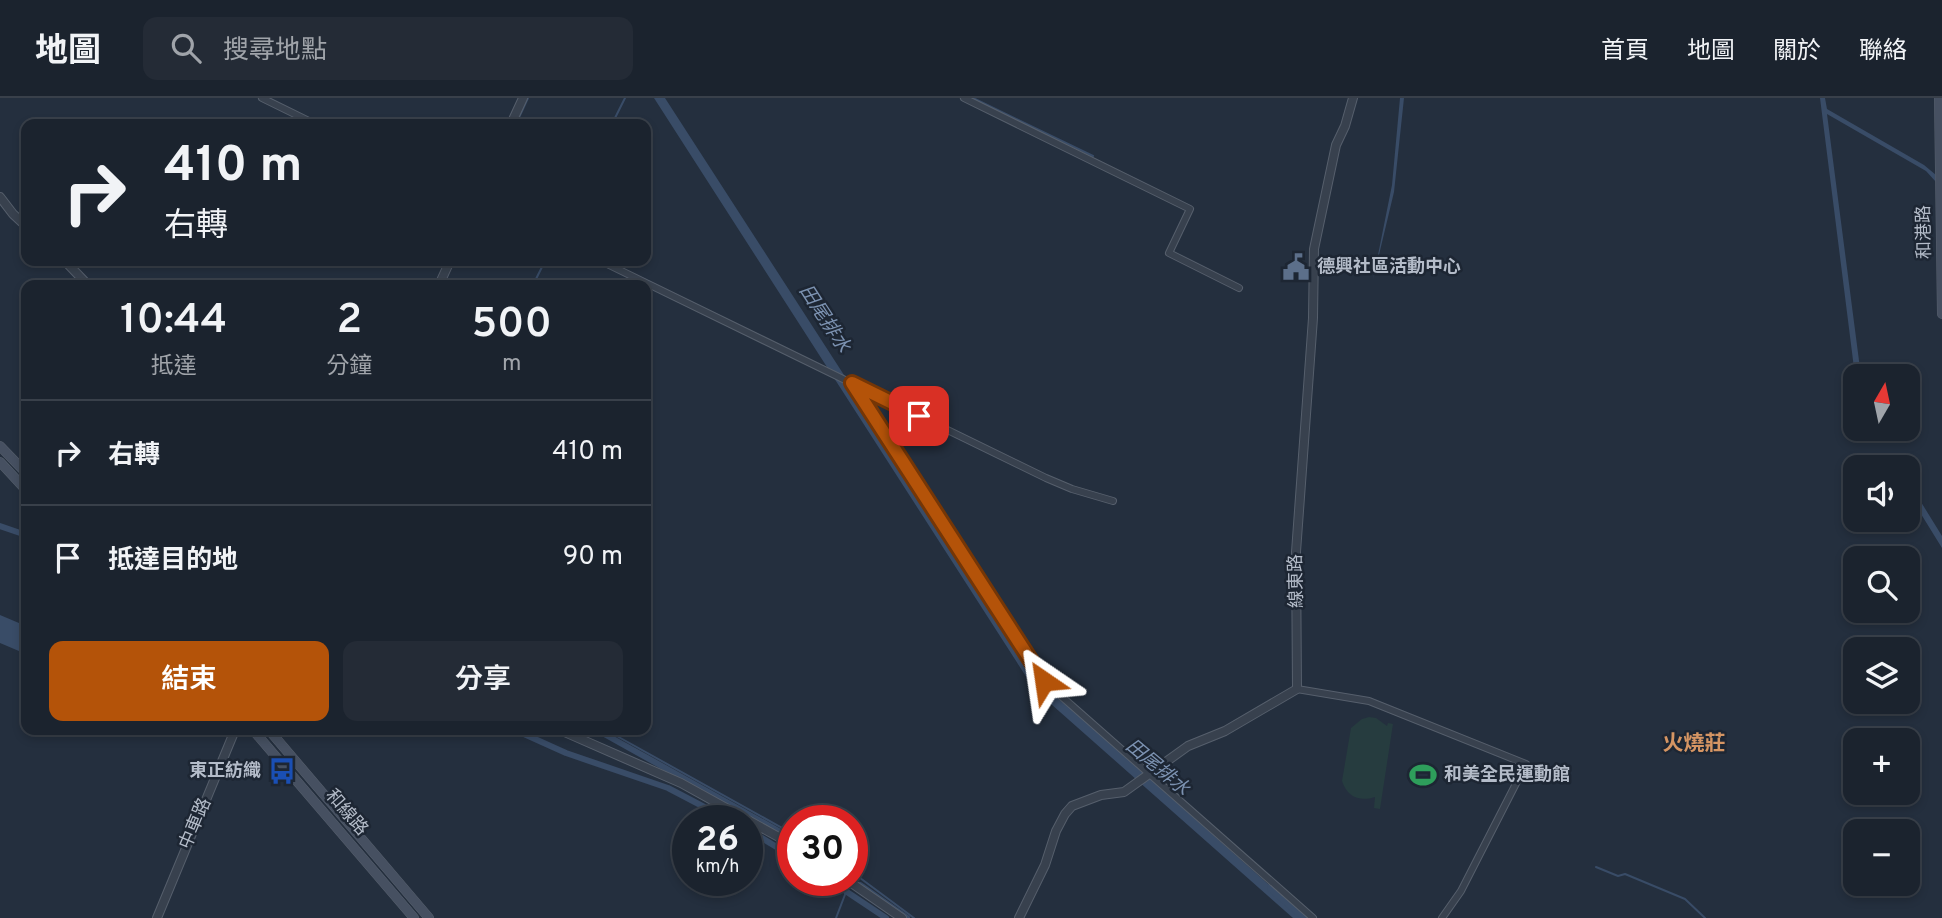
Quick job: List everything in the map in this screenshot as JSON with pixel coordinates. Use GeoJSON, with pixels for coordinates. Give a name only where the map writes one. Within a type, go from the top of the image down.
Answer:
{"type":"FeatureCollection","features":[{"type":"Feature","properties":{"kind":"main road","name":"和港路"},"geometry":{"type":"LineString","coordinates":[[1939,98],[1942,314]]}},
{"type":"Feature","properties":{"kind":"main road"},"geometry":{"type":"LineString","coordinates":[[0,446],[21,468]]}},
{"type":"Feature","properties":{"kind":"main road"},"geometry":{"type":"LineString","coordinates":[[0,462],[21,485]]}},
{"type":"Feature","properties":{"kind":"main road","name":"和線路"},"geometry":{"type":"LineString","coordinates":[[258,735],[429,918]]}},
{"type":"Feature","properties":{"kind":"main road","name":"和線路"},"geometry":{"type":"LineString","coordinates":[[273,735],[414,918]]}},
{"type":"Feature","properties":{"kind":"street"},"geometry":{"type":"LineString","coordinates":[[262,98],[305,119]]}},
{"type":"Feature","properties":{"kind":"street"},"geometry":{"type":"LineString","coordinates":[[513,119],[523,98]]}},
{"type":"Feature","properties":{"kind":"street"},"geometry":{"type":"LineString","coordinates":[[964,98],[1190,209],[1169,253],[1239,288]]}},
{"type":"Feature","properties":{"kind":"street","name":"線東路"},"geometry":{"type":"LineString","coordinates":[[1297,689],[1296,552],[1313,318],[1314,249],[1336,145],[1353,98]]}},
{"type":"Feature","properties":{"kind":"street"},"geometry":{"type":"LineString","coordinates":[[0,197],[21,220]]}},
{"type":"Feature","properties":{"kind":"street"},"geometry":{"type":"LineString","coordinates":[[70,266],[83,280]]}},
{"type":"Feature","properties":{"kind":"street"},"geometry":{"type":"LineString","coordinates":[[611,266],[640,280]]}},
{"type":"Feature","properties":{"kind":"street"},"geometry":{"type":"LineString","coordinates":[[651,285],[1046,478],[1113,501]]}},
{"type":"Feature","properties":{"kind":"street"},"geometry":{"type":"LineString","coordinates":[[852,383],[1044,681],[1313,918]]}},
{"type":"Feature","properties":{"kind":"street"},"geometry":{"type":"LineString","coordinates":[[1019,918],[1045,865],[1065,814],[1072,806],[1083,800],[1125,792],[1188,746],[1225,731],[1297,689],[1370,701],[1526,764],[1461,891],[1442,918]]}},
{"type":"Feature","properties":{"kind":"street","name":"中車路"},"geometry":{"type":"LineString","coordinates":[[157,918],[233,735]]}},
{"type":"Feature","properties":{"kind":"street"},"geometry":{"type":"LineString","coordinates":[[571,735],[681,783],[777,836]]}},
{"type":"Feature","properties":{"kind":"street"},"geometry":{"type":"LineString","coordinates":[[868,895],[902,918]]}},
{"type":"Feature","properties":{"kind":"green space"},"geometry":{"type":"Polygon","coordinates":[[[1369,717],[1376,718],[1387,726],[1388,723],[1393,724],[1380,809],[1374,808],[1375,797],[1355,797],[1347,791],[1342,781],[1351,728],[1369,717]]]}},
{"type":"Feature","properties":{"kind":"water"},"geometry":{"type":"Polygon","coordinates":[[[654,98],[665,98],[1043,683],[1306,918],[1293,918],[1034,689],[654,98]]]}},
{"type":"Feature","properties":{"kind":"water"},"geometry":{"type":"Polygon","coordinates":[[[1400,98],[1404,98],[1394,192],[1373,280],[1392,185],[1400,98]]]}},
{"type":"Feature","properties":{"kind":"water"},"geometry":{"type":"Polygon","coordinates":[[[1820,98],[1825,98],[1827,109],[1924,165],[1936,175],[1936,182],[1926,171],[1827,114],[1859,364],[1853,364],[1820,98]]]}},
{"type":"Feature","properties":{"kind":"water"},"geometry":{"type":"Polygon","coordinates":[[[1920,500],[1942,536],[1942,548],[1920,512],[1920,500]]]}},
{"type":"Feature","properties":{"kind":"water"},"geometry":{"type":"Polygon","coordinates":[[[0,615],[21,624],[21,652],[0,643],[0,615]]]}},
{"type":"Feature","properties":{"kind":"waterway"},"geometry":{"type":"LineString","coordinates":[[518,119],[528,98]]}},
{"type":"Feature","properties":{"kind":"waterway"},"geometry":{"type":"LineString","coordinates":[[614,119],[625,98]]}},
{"type":"Feature","properties":{"kind":"waterway"},"geometry":{"type":"LineString","coordinates":[[973,98],[1093,156]]}},
{"type":"Feature","properties":{"kind":"waterway"},"geometry":{"type":"LineString","coordinates":[[536,280],[542,266]]}},
{"type":"Feature","properties":{"kind":"waterway"},"geometry":{"type":"LineString","coordinates":[[0,526],[21,533]]}},
{"type":"Feature","properties":{"kind":"waterway"},"geometry":{"type":"LineString","coordinates":[[526,735],[566,753],[668,788],[700,805]]}},
{"type":"Feature","properties":{"kind":"waterway"},"geometry":{"type":"LineString","coordinates":[[606,735],[777,830]]}},
{"type":"Feature","properties":{"kind":"waterway"},"geometry":{"type":"LineString","coordinates":[[615,735],[777,825]]}},
{"type":"Feature","properties":{"kind":"waterway"},"geometry":{"type":"LineString","coordinates":[[763,839],[777,847]]}},
{"type":"Feature","properties":{"kind":"waterway"},"geometry":{"type":"LineString","coordinates":[[1596,867],[1618,876],[1625,874],[1685,899],[1705,918]]}},
{"type":"Feature","properties":{"kind":"waterway"},"geometry":{"type":"LineString","coordinates":[[868,884],[914,918]]}},
{"type":"Feature","properties":{"kind":"waterway","name":"田尾排水"},"geometry":{"type":"LineString","coordinates":[[1272,888],[1307,918]]}},
{"type":"Feature","properties":{"kind":"waterway"},"geometry":{"type":"LineString","coordinates":[[868,891],[907,918]]}},
{"type":"Feature","properties":{"kind":"waterway"},"geometry":{"type":"LineString","coordinates":[[836,918],[844,896]]}},
{"type":"Feature","properties":{"kind":"waterway"},"geometry":{"type":"LineString","coordinates":[[853,896],[886,918]]}},
{"type":"Feature","properties":{"kind":"place","name":"德興社區活動中心"},"geometry":{"type":"Point","coordinates":[1296,267]}},
{"type":"Feature","properties":{"kind":"place","name":"東正紡織"},"geometry":{"type":"Point","coordinates":[282,771]}},
{"type":"Feature","properties":{"kind":"place","name":"和美全民運動館"},"geometry":{"type":"Point","coordinates":[1423,775]}},
{"type":"Feature","properties":{"kind":"district","name":"火燒莊"},"geometry":{"type":"Point","coordinates":[1694,744]}},
{"type":"Feature","properties":{"kind":"route"},"geometry":{"type":"LineString","coordinates":[[919,416],[852,383],[1044,681]]}}]}
